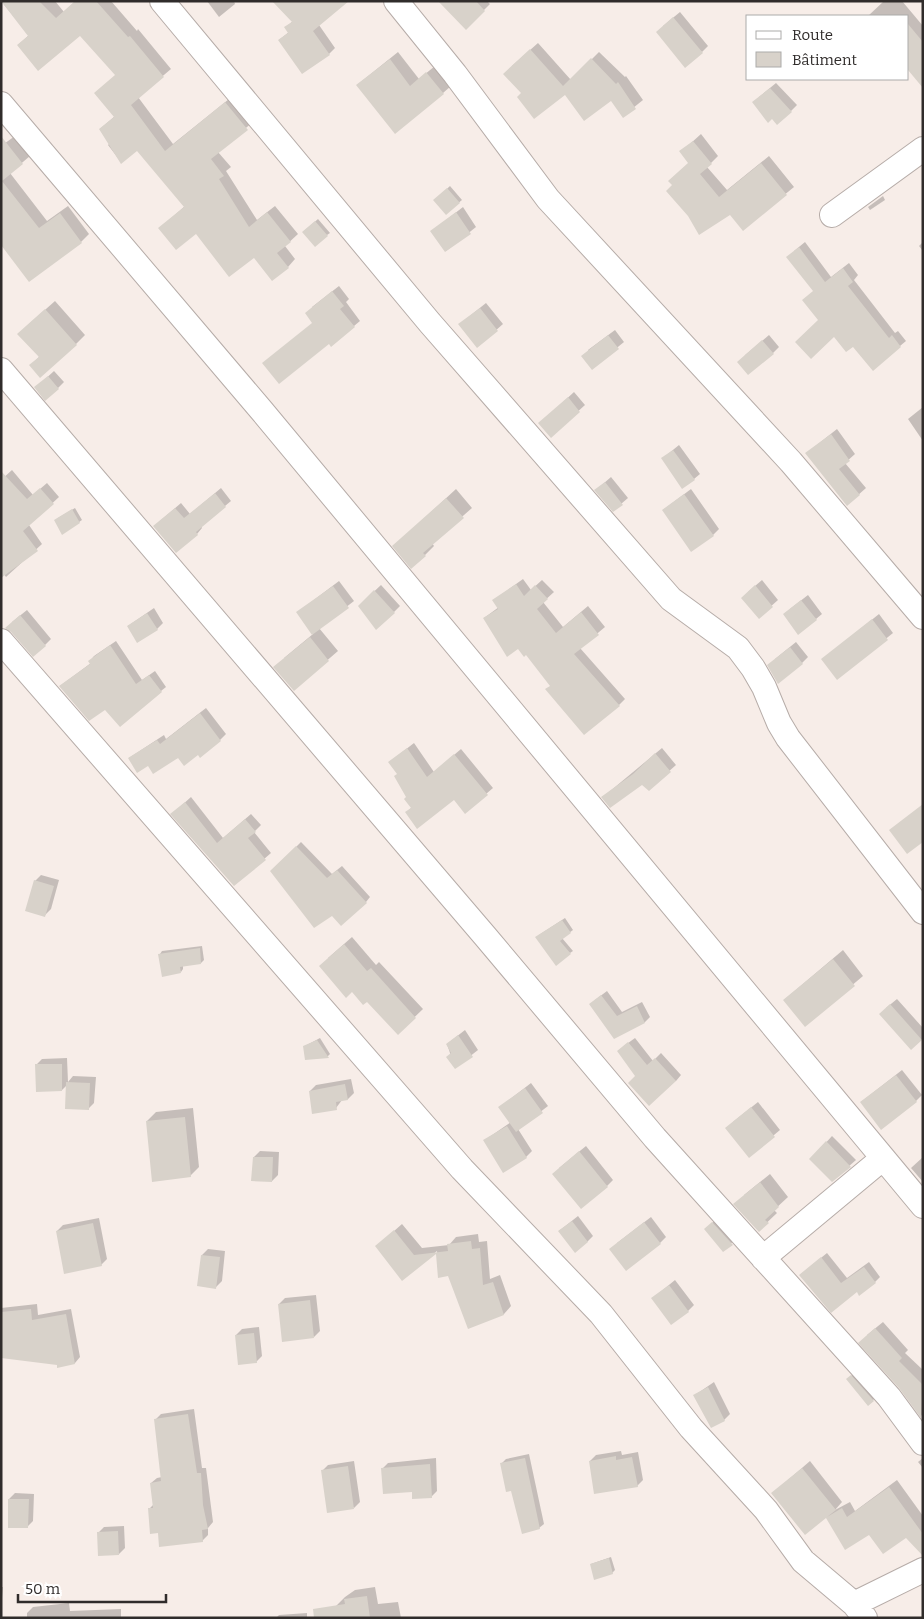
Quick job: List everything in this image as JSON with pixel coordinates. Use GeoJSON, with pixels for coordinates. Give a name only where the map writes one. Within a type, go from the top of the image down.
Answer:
{"type":"FeatureCollection","features":[{"type":"Feature","properties":{"kind":"street"},"geometry":{"type":"LineString","coordinates":[[162,1],[430,323],[671,599],[738,648],[754,668],[779,723],[788,738],[923,912]]}},
{"type":"Feature","properties":{"kind":"street"},"geometry":{"type":"LineString","coordinates":[[396,1],[455,74],[548,199],[791,462],[923,616]]}},
{"type":"Feature","properties":{"kind":"street"},"geometry":{"type":"LineString","coordinates":[[1,104],[256,405],[923,1206]]}},
{"type":"Feature","properties":{"kind":"street"},"geometry":{"type":"LineString","coordinates":[[832,215],[923,149]]}},
{"type":"Feature","properties":{"kind":"street"},"geometry":{"type":"LineString","coordinates":[[1,370],[479,928],[654,1138],[890,1397],[923,1443]]}},
{"type":"Feature","properties":{"kind":"street"},"geometry":{"type":"LineString","coordinates":[[1,641],[462,1169],[601,1314],[691,1428],[766,1510],[803,1560],[860,1611],[923,1570]]}},
{"type":"Feature","properties":{"kind":"street"},"geometry":{"type":"LineString","coordinates":[[763,1258],[882,1159]]}},
{"type":"Feature","properties":{"kind":"building"},"geometry":{"type":"Polygon","coordinates":[[[1,1],[39,1],[56,18],[75,1],[96,1],[128,37],[130,36],[164,77],[131,105],[165,151],[225,102],[248,130],[211,159],[224,176],[219,179],[249,227],[267,212],[291,242],[277,253],[289,268],[272,281],[254,258],[229,277],[196,234],[176,250],[158,228],[184,207],[137,151],[121,164],[99,129],[114,117],[94,93],[115,75],[80,36],[38,71],[17,45],[28,36],[1,1]]]}},
{"type":"Feature","properties":{"kind":"building"},"geometry":{"type":"Polygon","coordinates":[[[272,1],[349,1],[313,31],[330,55],[302,74],[278,40],[288,33],[284,27],[292,22],[272,1]]]}},
{"type":"Feature","properties":{"kind":"building"},"geometry":{"type":"Polygon","coordinates":[[[438,1],[476,1],[485,11],[466,30],[438,1]]]}},
{"type":"Feature","properties":{"kind":"building"},"geometry":{"type":"Polygon","coordinates":[[[673,17],[703,53],[685,68],[656,32],[673,17]]]}},
{"type":"Feature","properties":{"kind":"building"},"geometry":{"type":"Polygon","coordinates":[[[909,25],[923,42],[923,88],[909,71],[909,25]]]}},
{"type":"Feature","properties":{"kind":"building"},"geometry":{"type":"Polygon","coordinates":[[[530,49],[563,86],[591,58],[616,84],[618,82],[636,109],[623,118],[611,101],[584,121],[565,95],[534,119],[517,97],[521,93],[503,74],[530,49]]]}},
{"type":"Feature","properties":{"kind":"building"},"geometry":{"type":"Polygon","coordinates":[[[390,59],[410,86],[426,72],[444,94],[395,134],[356,85],[390,59]]]}},
{"type":"Feature","properties":{"kind":"building"},"geometry":{"type":"Polygon","coordinates":[[[770,88],[792,112],[777,125],[772,119],[768,123],[752,102],[770,88]]]}},
{"type":"Feature","properties":{"kind":"building"},"geometry":{"type":"Polygon","coordinates":[[[1,136],[23,164],[2,181],[39,228],[60,213],[82,243],[29,282],[1,245],[1,136]]]}},
{"type":"Feature","properties":{"kind":"building"},"geometry":{"type":"Polygon","coordinates":[[[693,141],[712,164],[700,174],[719,197],[761,163],[787,195],[743,231],[730,215],[699,235],[688,216],[666,191],[672,185],[668,181],[688,163],[679,151],[693,141]]]}},
{"type":"Feature","properties":{"kind":"building"},"geometry":{"type":"Polygon","coordinates":[[[447,188],[460,203],[446,215],[433,200],[447,188]]]}},
{"type":"Feature","properties":{"kind":"building"},"geometry":{"type":"Polygon","coordinates":[[[456,212],[471,234],[445,252],[430,231],[456,212]]]}},
{"type":"Feature","properties":{"kind":"building"},"geometry":{"type":"Polygon","coordinates":[[[315,221],[328,236],[315,247],[302,232],[315,221]]]}},
{"type":"Feature","properties":{"kind":"building"},"geometry":{"type":"Polygon","coordinates":[[[799,247],[825,282],[843,268],[853,282],[848,286],[889,338],[892,335],[901,347],[873,371],[853,347],[846,352],[834,337],[811,359],[795,342],[818,320],[802,300],[813,291],[786,257],[799,247]]]}},
{"type":"Feature","properties":{"kind":"building"},"geometry":{"type":"Polygon","coordinates":[[[332,291],[344,306],[340,309],[355,327],[331,347],[329,344],[279,384],[262,363],[312,323],[305,313],[332,291]]]}},
{"type":"Feature","properties":{"kind":"building"},"geometry":{"type":"Polygon","coordinates":[[[480,308],[498,331],[477,348],[458,324],[480,308]]]}},
{"type":"Feature","properties":{"kind":"building"},"geometry":{"type":"Polygon","coordinates":[[[45,309],[77,345],[40,378],[29,365],[39,357],[17,334],[45,309]]]}},
{"type":"Feature","properties":{"kind":"building"},"geometry":{"type":"Polygon","coordinates":[[[608,335],[619,349],[592,370],[581,356],[608,335]]]}},
{"type":"Feature","properties":{"kind":"building"},"geometry":{"type":"Polygon","coordinates":[[[762,340],[774,354],[748,375],[737,362],[762,340]]]}},
{"type":"Feature","properties":{"kind":"building"},"geometry":{"type":"Polygon","coordinates":[[[48,376],[59,389],[45,401],[34,387],[48,376]]]}},
{"type":"Feature","properties":{"kind":"building"},"geometry":{"type":"Polygon","coordinates":[[[568,397],[580,412],[551,438],[538,423],[568,397]]]}},
{"type":"Feature","properties":{"kind":"building"},"geometry":{"type":"Polygon","coordinates":[[[831,434],[850,461],[839,469],[860,495],[847,506],[805,453],[831,434]]]}},
{"type":"Feature","properties":{"kind":"building"},"geometry":{"type":"Polygon","coordinates":[[[673,450],[695,480],[682,489],[661,458],[673,450]]]}},
{"type":"Feature","properties":{"kind":"building"},"geometry":{"type":"Polygon","coordinates":[[[1,471],[27,499],[40,488],[54,504],[23,531],[38,551],[1,578],[1,471]]]}},
{"type":"Feature","properties":{"kind":"building"},"geometry":{"type":"Polygon","coordinates":[[[605,482],[623,505],[613,512],[594,490],[605,482]]]}},
{"type":"Feature","properties":{"kind":"building"},"geometry":{"type":"Polygon","coordinates":[[[215,493],[226,507],[196,532],[198,535],[176,553],[153,526],[175,508],[184,518],[215,493]]]}},
{"type":"Feature","properties":{"kind":"building"},"geometry":{"type":"Polygon","coordinates":[[[684,494],[714,536],[691,552],[662,510],[684,494]]]}},
{"type":"Feature","properties":{"kind":"building"},"geometry":{"type":"Polygon","coordinates":[[[446,498],[464,518],[423,553],[426,556],[411,569],[392,546],[446,498]]]}},
{"type":"Feature","properties":{"kind":"building"},"geometry":{"type":"Polygon","coordinates":[[[72,509],[80,523],[62,535],[54,520],[72,509]]]}},
{"type":"Feature","properties":{"kind":"building"},"geometry":{"type":"Polygon","coordinates":[[[516,584],[524,596],[535,585],[548,599],[537,609],[556,633],[581,612],[599,635],[574,654],[620,706],[584,735],[545,689],[550,686],[526,655],[524,657],[518,649],[507,657],[483,618],[498,609],[492,600],[516,584]]]}},
{"type":"Feature","properties":{"kind":"building"},"geometry":{"type":"Polygon","coordinates":[[[755,585],[773,607],[759,619],[741,598],[755,585]]]}},
{"type":"Feature","properties":{"kind":"building"},"geometry":{"type":"Polygon","coordinates":[[[333,586],[349,608],[312,635],[296,612],[333,586]]]}},
{"type":"Feature","properties":{"kind":"building"},"geometry":{"type":"Polygon","coordinates":[[[374,590],[395,613],[376,630],[358,606],[374,590]]]}},
{"type":"Feature","properties":{"kind":"building"},"geometry":{"type":"Polygon","coordinates":[[[801,600],[817,620],[798,635],[783,614],[801,600]]]}},
{"type":"Feature","properties":{"kind":"building"},"geometry":{"type":"Polygon","coordinates":[[[147,613],[158,630],[137,643],[127,626],[147,613]]]}},
{"type":"Feature","properties":{"kind":"building"},"geometry":{"type":"Polygon","coordinates":[[[20,615],[46,646],[33,657],[11,632],[5,628],[20,615]]]}},
{"type":"Feature","properties":{"kind":"building"},"geometry":{"type":"Polygon","coordinates":[[[872,619],[888,640],[837,680],[821,659],[872,619]]]}},
{"type":"Feature","properties":{"kind":"building"},"geometry":{"type":"Polygon","coordinates":[[[310,637],[329,661],[294,691],[273,667],[310,637]]]}},
{"type":"Feature","properties":{"kind":"building"},"geometry":{"type":"Polygon","coordinates":[[[110,645],[136,684],[149,675],[162,692],[120,727],[105,710],[89,721],[59,686],[90,664],[88,661],[110,645]]]}},
{"type":"Feature","properties":{"kind":"building"},"geometry":{"type":"Polygon","coordinates":[[[790,647],[803,664],[778,684],[767,665],[790,647]]]}},
{"type":"Feature","properties":{"kind":"building"},"geometry":{"type":"Polygon","coordinates":[[[200,713],[221,741],[200,758],[198,755],[184,766],[178,758],[153,774],[148,766],[137,773],[128,758],[157,740],[160,744],[200,713]]]}},
{"type":"Feature","properties":{"kind":"building"},"geometry":{"type":"Polygon","coordinates":[[[407,748],[427,777],[454,754],[488,795],[465,814],[454,800],[417,829],[405,812],[411,808],[404,799],[406,797],[394,776],[397,774],[388,762],[407,748]]]}},
{"type":"Feature","properties":{"kind":"building"},"geometry":{"type":"Polygon","coordinates":[[[655,753],[671,772],[649,791],[642,785],[610,808],[601,797],[633,774],[655,753]]]}},
{"type":"Feature","properties":{"kind":"building"},"geometry":{"type":"Polygon","coordinates":[[[185,802],[217,843],[245,819],[256,832],[248,838],[266,860],[234,886],[170,814],[185,802]]]}},
{"type":"Feature","properties":{"kind":"building"},"geometry":{"type":"Polygon","coordinates":[[[923,804],[923,842],[907,854],[889,830],[923,804]]]}},
{"type":"Feature","properties":{"kind":"building"},"geometry":{"type":"Polygon","coordinates":[[[296,846],[327,878],[337,870],[367,903],[341,926],[332,916],[314,928],[270,871],[296,846]]]}},
{"type":"Feature","properties":{"kind":"building"},"geometry":{"type":"Polygon","coordinates":[[[34,880],[54,886],[45,917],[25,911],[34,880]]]}},
{"type":"Feature","properties":{"kind":"building"},"geometry":{"type":"Polygon","coordinates":[[[562,920],[571,933],[560,941],[571,954],[556,966],[535,937],[562,920]]]}},
{"type":"Feature","properties":{"kind":"building"},"geometry":{"type":"Polygon","coordinates":[[[344,944],[367,971],[371,968],[416,1018],[398,1035],[367,1002],[363,1005],[352,992],[346,998],[319,966],[344,944]]]}},
{"type":"Feature","properties":{"kind":"building"},"geometry":{"type":"Polygon","coordinates":[[[200,948],[201,964],[180,967],[181,973],[162,977],[158,954],[200,948]]]}},
{"type":"Feature","properties":{"kind":"building"},"geometry":{"type":"Polygon","coordinates":[[[833,959],[855,986],[805,1027],[783,1000],[833,959]]]}},
{"type":"Feature","properties":{"kind":"building"},"geometry":{"type":"Polygon","coordinates":[[[601,995],[617,1016],[637,1006],[645,1023],[614,1039],[589,1004],[601,995]]]}},
{"type":"Feature","properties":{"kind":"building"},"geometry":{"type":"Polygon","coordinates":[[[890,1004],[922,1040],[911,1050],[879,1014],[890,1004]]]}},
{"type":"Feature","properties":{"kind":"building"},"geometry":{"type":"Polygon","coordinates":[[[458,1035],[473,1057],[455,1069],[446,1057],[451,1053],[446,1044],[458,1035]]]}},
{"type":"Feature","properties":{"kind":"building"},"geometry":{"type":"Polygon","coordinates":[[[317,1040],[329,1058],[305,1060],[303,1046],[317,1040]]]}},
{"type":"Feature","properties":{"kind":"building"},"geometry":{"type":"Polygon","coordinates":[[[628,1042],[647,1065],[655,1058],[676,1081],[649,1106],[628,1083],[635,1076],[617,1051],[628,1042]]]}},
{"type":"Feature","properties":{"kind":"building"},"geometry":{"type":"Polygon","coordinates":[[[35,1064],[62,1064],[62,1091],[36,1092],[35,1064]]]}},
{"type":"Feature","properties":{"kind":"building"},"geometry":{"type":"Polygon","coordinates":[[[896,1075],[917,1102],[881,1130],[860,1102],[896,1075]]]}},
{"type":"Feature","properties":{"kind":"building"},"geometry":{"type":"Polygon","coordinates":[[[66,1082],[90,1083],[89,1110],[65,1109],[66,1082]]]}},
{"type":"Feature","properties":{"kind":"building"},"geometry":{"type":"Polygon","coordinates":[[[345,1084],[348,1100],[336,1102],[337,1110],[312,1114],[309,1091],[345,1084]]]}},
{"type":"Feature","properties":{"kind":"building"},"geometry":{"type":"Polygon","coordinates":[[[525,1088],[543,1113],[516,1132],[498,1107],[525,1088]]]}},
{"type":"Feature","properties":{"kind":"building"},"geometry":{"type":"Polygon","coordinates":[[[751,1107],[775,1137],[749,1158],[725,1128],[751,1107]]]}},
{"type":"Feature","properties":{"kind":"building"},"geometry":{"type":"Polygon","coordinates":[[[185,1117],[191,1177],[152,1182],[146,1121],[185,1117]]]}},
{"type":"Feature","properties":{"kind":"building"},"geometry":{"type":"Polygon","coordinates":[[[507,1126],[527,1158],[503,1173],[483,1140],[507,1126]]]}},
{"type":"Feature","properties":{"kind":"building"},"geometry":{"type":"Polygon","coordinates":[[[826,1141],[851,1167],[832,1182],[809,1159],[826,1141]]]}},
{"type":"Feature","properties":{"kind":"building"},"geometry":{"type":"Polygon","coordinates":[[[579,1151],[608,1187],[581,1209],[552,1174],[579,1151]]]}},
{"type":"Feature","properties":{"kind":"building"},"geometry":{"type":"Polygon","coordinates":[[[253,1157],[273,1157],[272,1182],[251,1181],[253,1157]]]}},
{"type":"Feature","properties":{"kind":"building"},"geometry":{"type":"Polygon","coordinates":[[[760,1182],[779,1207],[765,1220],[769,1223],[759,1232],[733,1204],[760,1182]]]}},
{"type":"Feature","properties":{"kind":"building"},"geometry":{"type":"Polygon","coordinates":[[[572,1221],[588,1242],[575,1253],[558,1231],[572,1221]]]}},
{"type":"Feature","properties":{"kind":"building"},"geometry":{"type":"Polygon","coordinates":[[[644,1222],[661,1244],[626,1271],[609,1249],[644,1222]]]}},
{"type":"Feature","properties":{"kind":"building"},"geometry":{"type":"Polygon","coordinates":[[[712,1222],[733,1245],[723,1252],[704,1229],[712,1222]]]}},
{"type":"Feature","properties":{"kind":"building"},"geometry":{"type":"Polygon","coordinates":[[[93,1223],[102,1266],[64,1274],[56,1231],[93,1223]]]}},
{"type":"Feature","properties":{"kind":"building"},"geometry":{"type":"Polygon","coordinates":[[[394,1230],[414,1255],[448,1251],[447,1244],[471,1241],[472,1249],[480,1248],[483,1285],[493,1282],[504,1315],[468,1329],[448,1276],[438,1278],[436,1254],[402,1281],[375,1246],[394,1230]]]}},
{"type":"Feature","properties":{"kind":"building"},"geometry":{"type":"Polygon","coordinates":[[[201,1255],[220,1257],[216,1289],[197,1286],[201,1255]]]}},
{"type":"Feature","properties":{"kind":"building"},"geometry":{"type":"Polygon","coordinates":[[[821,1257],[841,1283],[864,1267],[876,1283],[859,1296],[857,1292],[831,1313],[799,1275],[821,1257]]]}},
{"type":"Feature","properties":{"kind":"building"},"geometry":{"type":"Polygon","coordinates":[[[669,1285],[689,1312],[671,1325],[651,1298],[669,1285]]]}},
{"type":"Feature","properties":{"kind":"building"},"geometry":{"type":"Polygon","coordinates":[[[310,1300],[314,1338],[282,1342],[278,1304],[310,1300]]]}},
{"type":"Feature","properties":{"kind":"building"},"geometry":{"type":"Polygon","coordinates":[[[31,1309],[32,1320],[66,1314],[75,1364],[57,1368],[57,1365],[1,1358],[1,1312],[31,1309]]]}},
{"type":"Feature","properties":{"kind":"building"},"geometry":{"type":"Polygon","coordinates":[[[875,1328],[902,1358],[899,1361],[923,1385],[921,1418],[899,1388],[858,1343],[875,1328]]]}},
{"type":"Feature","properties":{"kind":"building"},"geometry":{"type":"Polygon","coordinates":[[[254,1333],[257,1363],[238,1365],[235,1335],[254,1333]]]}},
{"type":"Feature","properties":{"kind":"building"},"geometry":{"type":"Polygon","coordinates":[[[851,1375],[874,1401],[868,1406],[846,1379],[851,1375]]]}},
{"type":"Feature","properties":{"kind":"building"},"geometry":{"type":"Polygon","coordinates":[[[708,1387],[725,1421],[711,1428],[693,1395],[708,1387]]]}},
{"type":"Feature","properties":{"kind":"building"},"geometry":{"type":"Polygon","coordinates":[[[188,1414],[197,1473],[201,1473],[203,1505],[208,1529],[202,1530],[203,1542],[159,1547],[158,1533],[150,1534],[148,1508],[153,1508],[150,1483],[161,1481],[154,1419],[188,1414]]]}},
{"type":"Feature","properties":{"kind":"building"},"geometry":{"type":"Polygon","coordinates":[[[616,1456],[616,1460],[632,1457],[638,1487],[594,1494],[589,1461],[616,1456]]]}},
{"type":"Feature","properties":{"kind":"building"},"geometry":{"type":"Polygon","coordinates":[[[525,1458],[540,1529],[522,1534],[511,1491],[506,1492],[500,1463],[525,1458]]]}},
{"type":"Feature","properties":{"kind":"building"},"geometry":{"type":"Polygon","coordinates":[[[430,1464],[432,1498],[412,1499],[412,1492],[383,1494],[381,1468],[430,1464]]]}},
{"type":"Feature","properties":{"kind":"building"},"geometry":{"type":"Polygon","coordinates":[[[348,1466],[354,1509],[327,1513],[321,1470],[348,1466]]]}},
{"type":"Feature","properties":{"kind":"building"},"geometry":{"type":"Polygon","coordinates":[[[802,1468],[836,1510],[827,1517],[842,1508],[847,1517],[889,1487],[923,1534],[923,1556],[906,1538],[883,1554],[869,1535],[845,1550],[826,1518],[805,1535],[771,1493],[802,1468]]]}},
{"type":"Feature","properties":{"kind":"building"},"geometry":{"type":"Polygon","coordinates":[[[8,1499],[29,1499],[28,1528],[8,1528],[8,1499]]]}},
{"type":"Feature","properties":{"kind":"building"},"geometry":{"type":"Polygon","coordinates":[[[118,1531],[119,1555],[98,1556],[97,1532],[118,1531]]]}},
{"type":"Feature","properties":{"kind":"building"},"geometry":{"type":"Polygon","coordinates":[[[609,1558],[613,1574],[594,1580],[590,1564],[609,1558]]]}},
{"type":"Feature","properties":{"kind":"building"},"geometry":{"type":"Polygon","coordinates":[[[367,1596],[370,1618],[314,1618],[313,1609],[345,1604],[344,1599],[367,1596]]]}}]}
